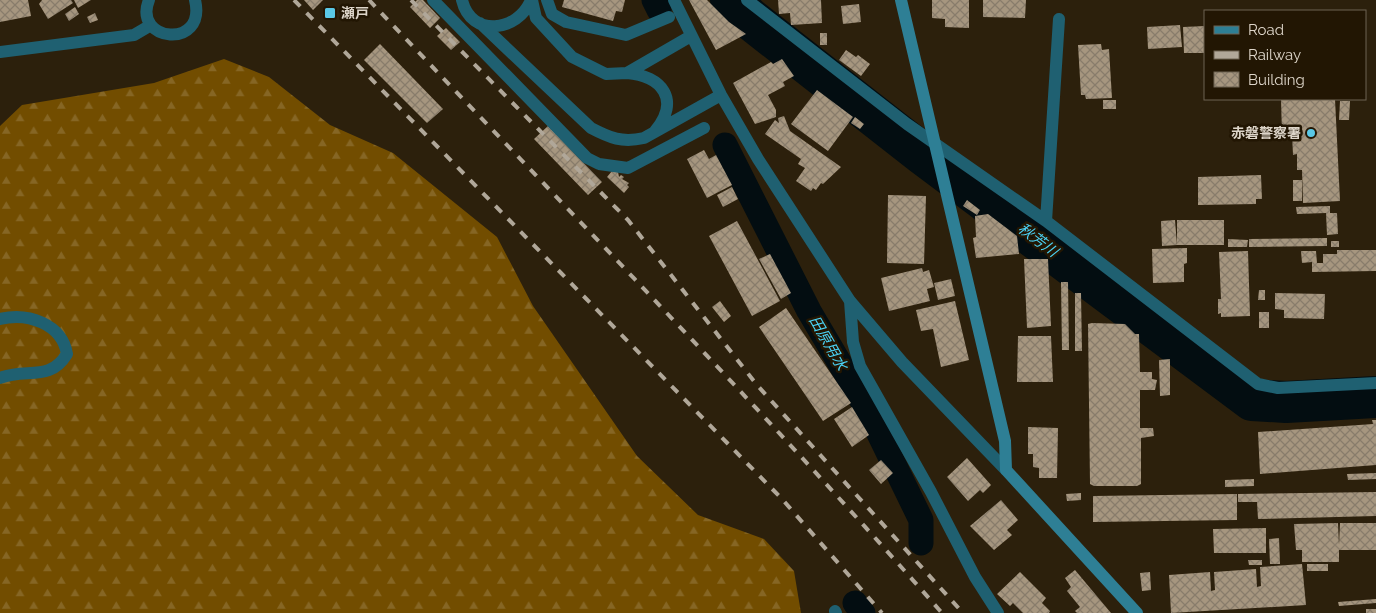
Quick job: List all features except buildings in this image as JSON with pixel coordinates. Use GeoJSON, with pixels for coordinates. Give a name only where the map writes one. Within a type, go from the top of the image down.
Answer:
{"type":"FeatureCollection","features":[{"type":"Feature","properties":{"kind":"street"},"geometry":{"type":"LineString","coordinates":[[147,1],[147,17],[151,25],[156,30],[171,36],[187,30],[196,17],[195,0]]}},
{"type":"Feature","properties":{"kind":"street"},"geometry":{"type":"LineString","coordinates":[[433,0],[586,158],[599,164],[628,168],[704,128]]}},
{"type":"Feature","properties":{"kind":"street"},"geometry":{"type":"LineString","coordinates":[[480,23],[490,26],[511,24],[527,10],[532,0]]}},
{"type":"Feature","properties":{"kind":"street"},"geometry":{"type":"LineString","coordinates":[[532,0],[536,18],[572,57],[606,74],[626,72],[646,75],[654,80],[666,97],[665,117],[651,134]]}},
{"type":"Feature","properties":{"kind":"street"},"geometry":{"type":"LineString","coordinates":[[548,0],[552,14],[566,22],[626,35],[669,17]]}},
{"type":"Feature","properties":{"kind":"street"},"geometry":{"type":"LineString","coordinates":[[674,0],[721,96],[758,159],[850,300],[902,362],[1006,470],[1137,613]]}},
{"type":"Feature","properties":{"kind":"street"},"geometry":{"type":"LineString","coordinates":[[747,0],[810,51],[935,145],[1046,220],[1258,384],[1278,388],[1376,382]]}},
{"type":"Feature","properties":{"kind":"street"},"geometry":{"type":"LineString","coordinates":[[901,0],[1005,441],[1006,470]]}},
{"type":"Feature","properties":{"kind":"street"},"geometry":{"type":"LineString","coordinates":[[461,2],[470,15],[591,128],[613,139],[630,141],[651,134],[721,96]]}},
{"type":"Feature","properties":{"kind":"street"},"geometry":{"type":"LineString","coordinates":[[1046,220],[1060,18]]}},
{"type":"Feature","properties":{"kind":"street"},"geometry":{"type":"LineString","coordinates":[[0,52],[134,35],[151,25]]}},
{"type":"Feature","properties":{"kind":"street"},"geometry":{"type":"LineString","coordinates":[[626,72],[691,36]]}},
{"type":"Feature","properties":{"kind":"street"},"geometry":{"type":"LineString","coordinates":[[850,300],[852,342],[860,366],[931,492],[975,577],[998,613]]}},
{"type":"Feature","properties":{"kind":"street"},"geometry":{"type":"LineString","coordinates":[[0,319],[20,316],[45,323],[65,340],[67,354],[61,364],[48,372],[11,373],[0,378]]}},
{"type":"Feature","properties":{"kind":"green space"},"geometry":{"type":"Polygon","coordinates":[[[224,59],[269,77],[330,125],[393,153],[497,237],[533,306],[637,456],[698,515],[764,539],[794,571],[801,613],[0,613],[0,126],[22,105],[154,83],[224,59]]]}},
{"type":"Feature","properties":{"kind":"waterway","name":"田原用水"},"geometry":{"type":"LineString","coordinates":[[654,0],[659,10]]}},
{"type":"Feature","properties":{"kind":"waterway","name":"秋芳川"},"geometry":{"type":"LineString","coordinates":[[731,0],[749,18],[924,155],[1252,400],[1286,402],[1376,397]]}},
{"type":"Feature","properties":{"kind":"waterway","name":"田原用水"},"geometry":{"type":"LineString","coordinates":[[725,145],[809,311],[868,411],[921,520],[921,543]]}},
{"type":"Feature","properties":{"kind":"waterway","name":"田原用水"},"geometry":{"type":"LineString","coordinates":[[855,603],[863,613]]}},
{"type":"Feature","properties":{"kind":"railway"},"geometry":{"type":"LineString","coordinates":[[294,0],[782,499],[882,613]]}},
{"type":"Feature","properties":{"kind":"railway"},"geometry":{"type":"LineString","coordinates":[[369,0],[730,380],[942,613]]}},
{"type":"Feature","properties":{"kind":"railway"},"geometry":{"type":"LineString","coordinates":[[411,0],[628,220],[757,385],[963,613]]}},
{"type":"Feature","properties":{"kind":"place","name":"瀬戸"},"geometry":{"type":"Point","coordinates":[330,13]}},
{"type":"Feature","properties":{"kind":"place","name":"赤磐警察署"},"geometry":{"type":"Point","coordinates":[1311,133]}}]}
